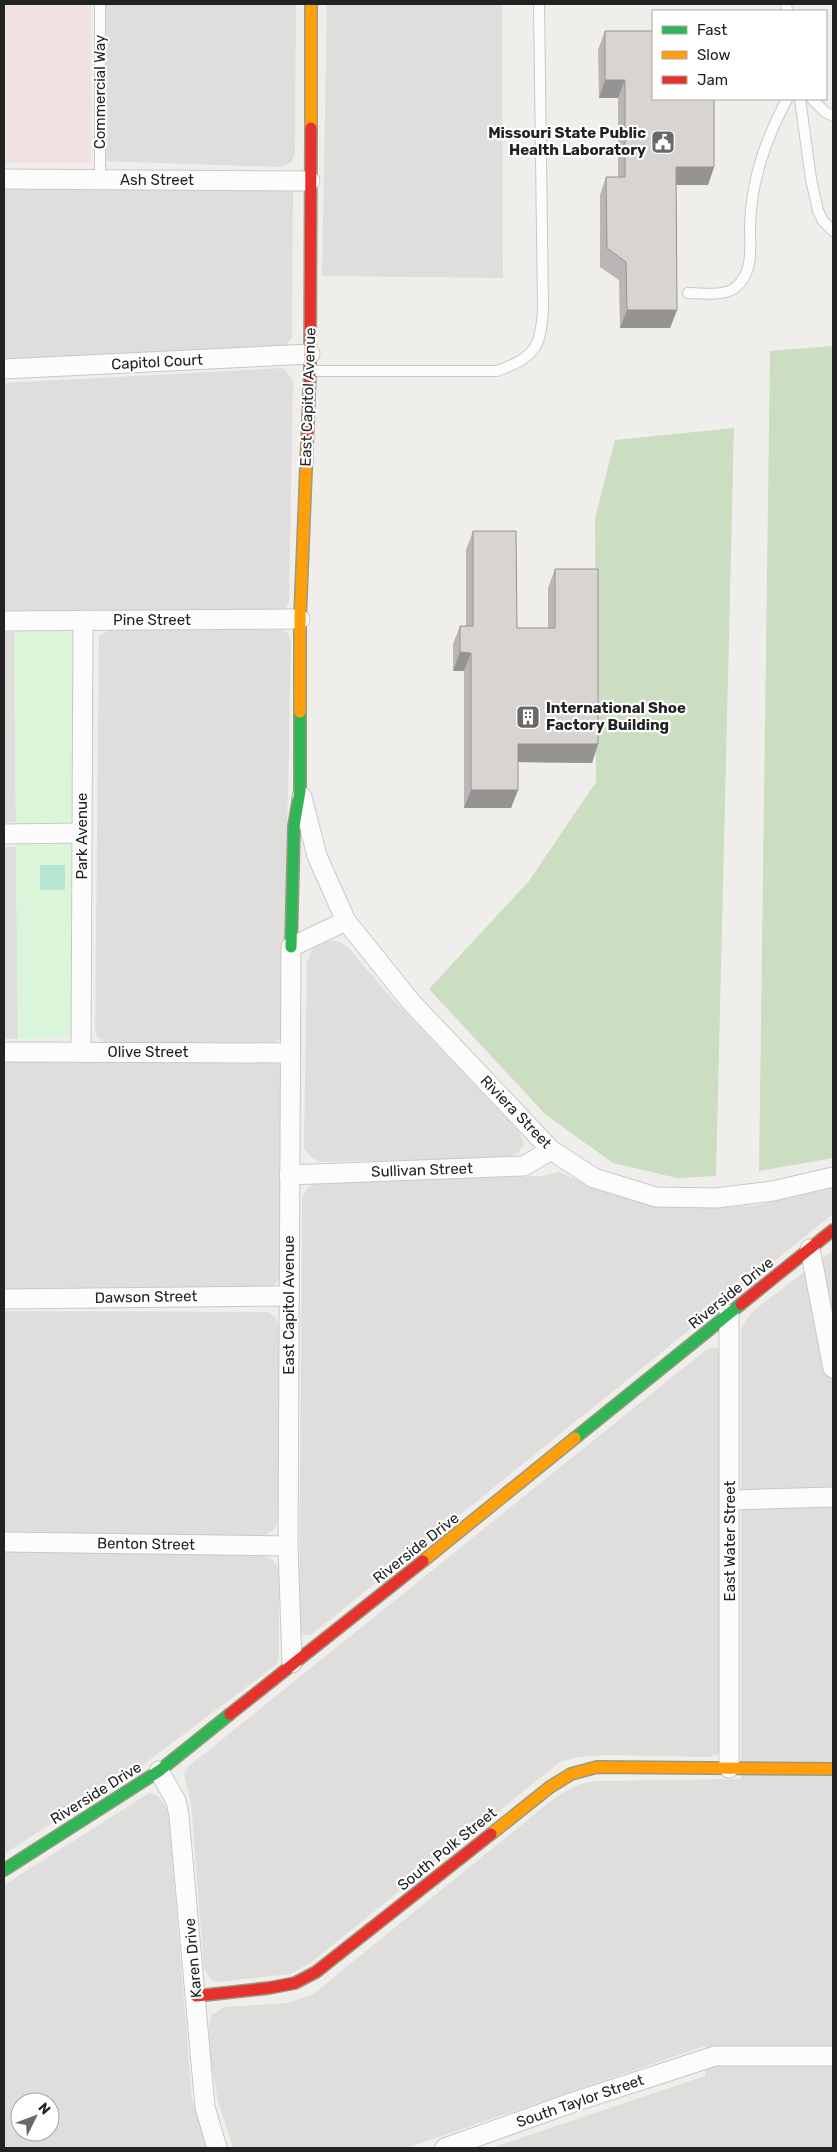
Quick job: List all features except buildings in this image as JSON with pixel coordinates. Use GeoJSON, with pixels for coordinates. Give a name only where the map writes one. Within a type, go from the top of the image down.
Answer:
{"type":"FeatureCollection","features":[{"type":"Feature","properties":{"kind":"street","name":"East Capitol Avenue"},"geometry":{"type":"LineString","coordinates":[[292,1663],[288,1546],[290,947],[294,826],[300,791],[300,619],[310,363],[311,4]]}},
{"type":"Feature","properties":{"kind":"street","name":"Ash Street"},"geometry":{"type":"LineString","coordinates":[[4,179],[310,181]]}},
{"type":"Feature","properties":{"kind":"street","name":"Capitol Court"},"geometry":{"type":"LineString","coordinates":[[4,369],[310,363]]}},
{"type":"Feature","properties":{"kind":"street","name":"Pine Street"},"geometry":{"type":"LineString","coordinates":[[4,621],[300,619]]}},
{"type":"Feature","properties":{"kind":"street","name":"Park Avenue"},"geometry":{"type":"LineString","coordinates":[[81,1052],[83,620]]}},
{"type":"Feature","properties":{"kind":"street","name":"East Capitol Avenue"},"geometry":{"type":"LineString","coordinates":[[300,791],[317,856],[346,921]]}},
{"type":"Feature","properties":{"kind":"street"},"geometry":{"type":"LineString","coordinates":[[4,834],[82,833]]}},
{"type":"Feature","properties":{"kind":"street"},"geometry":{"type":"LineString","coordinates":[[290,947],[346,921]]}},
{"type":"Feature","properties":{"kind":"street","name":"Riviera Street"},"geometry":{"type":"LineString","coordinates":[[346,921],[411,1002],[551,1150],[594,1178],[656,1197],[716,1198],[773,1191],[833,1177]]}},
{"type":"Feature","properties":{"kind":"street","name":"Olive Street"},"geometry":{"type":"LineString","coordinates":[[4,1052],[291,1053]]}},
{"type":"Feature","properties":{"kind":"street","name":"Sullivan Street"},"geometry":{"type":"LineString","coordinates":[[290,1176],[524,1166],[551,1150]]}},
{"type":"Feature","properties":{"kind":"street","name":"Riverside Drive"},"geometry":{"type":"LineString","coordinates":[[4,1870],[159,1772],[292,1663],[421,1563],[833,1230]]}},
{"type":"Feature","properties":{"kind":"street"},"geometry":{"type":"LineString","coordinates":[[810,1249],[833,1368]]}},
{"type":"Feature","properties":{"kind":"street","name":"Dawson Street"},"geometry":{"type":"LineString","coordinates":[[4,1298],[289,1296]]}},
{"type":"Feature","properties":{"kind":"street","name":"East Water Street"},"geometry":{"type":"LineString","coordinates":[[729,1314],[729,1768]]}},
{"type":"Feature","properties":{"kind":"street"},"geometry":{"type":"LineString","coordinates":[[730,1500],[833,1497]]}},
{"type":"Feature","properties":{"kind":"street","name":"Benton Street"},"geometry":{"type":"LineString","coordinates":[[4,1542],[288,1546]]}},
{"type":"Feature","properties":{"kind":"street","name":"South Polk Street"},"geometry":{"type":"LineString","coordinates":[[196,1996],[269,1988],[295,1983],[316,1972],[550,1787],[571,1774],[597,1767],[833,1769]]}},
{"type":"Feature","properties":{"kind":"street","name":"Karen Drive"},"geometry":{"type":"LineString","coordinates":[[159,1772],[176,1801],[179,1816],[205,2107],[217,2148]]}},
{"type":"Feature","properties":{"kind":"street","name":"South Taylor Street"},"geometry":{"type":"LineString","coordinates":[[445,2148],[571,2103],[715,2056],[833,2056]]}},
{"type":"Feature","properties":{"kind":"lane","name":"Commercial Way"},"geometry":{"type":"LineString","coordinates":[[100,4],[100,179]]}},
{"type":"Feature","properties":{"kind":"lane"},"geometry":{"type":"LineString","coordinates":[[310,363],[497,371],[518,363],[535,349],[542,330],[543,309],[539,4]]}},
{"type":"Feature","properties":{"kind":"lane"},"geometry":{"type":"LineString","coordinates":[[688,293],[718,294],[736,288],[746,274],[751,251],[750,226],[753,194],[760,161],[787,100]]}},
{"type":"Feature","properties":{"kind":"lane"},"geometry":{"type":"LineString","coordinates":[[800,100],[811,180],[818,211],[823,221],[833,231]]}},
{"type":"Feature","properties":{"kind":"lane"},"geometry":{"type":"LineString","coordinates":[[813,100],[825,112],[833,116]]}},
{"type":"Feature","properties":{"kind":"shaded area"},"geometry":{"type":"Polygon","coordinates":[[[4,4],[91,4],[91,163],[4,163],[4,4]]]}},
{"type":"Feature","properties":{"kind":"shaded area"},"geometry":{"type":"Polygon","coordinates":[[[105,4],[296,4],[295,154],[291,162],[282,167],[103,161],[105,4]]]}},
{"type":"Feature","properties":{"kind":"shaded area"},"geometry":{"type":"Polygon","coordinates":[[[327,4],[502,4],[503,278],[322,276],[327,4]]]}},
{"type":"Feature","properties":{"kind":"shaded area"},"geometry":{"type":"Polygon","coordinates":[[[4,188],[286,188],[293,192],[292,338],[286,345],[278,347],[4,361],[4,188]]]}},
{"type":"Feature","properties":{"kind":"shaded area"},"geometry":{"type":"Polygon","coordinates":[[[283,368],[293,381],[289,602],[285,609],[276,611],[4,611],[4,383],[283,368]]]}},
{"type":"Feature","properties":{"kind":"shaded area"},"geometry":{"type":"Polygon","coordinates":[[[114,628],[281,630],[288,633],[291,641],[283,1035],[279,1040],[271,1044],[104,1042],[97,1037],[95,1030],[99,636],[114,628]]]}},
{"type":"Feature","properties":{"kind":"shaded area"},"geometry":{"type":"Polygon","coordinates":[[[4,632],[14,632],[16,822],[4,823],[4,632]]]}},
{"type":"Feature","properties":{"kind":"shaded area"},"geometry":{"type":"Polygon","coordinates":[[[4,847],[16,847],[18,1039],[4,1039],[4,847]]]}},
{"type":"Feature","properties":{"kind":"shaded area"},"geometry":{"type":"Polygon","coordinates":[[[338,941],[348,947],[385,991],[509,1121],[521,1135],[524,1145],[519,1152],[508,1158],[320,1162],[310,1156],[304,1148],[307,962],[313,949],[324,942],[338,941]]]}},
{"type":"Feature","properties":{"kind":"shaded area"},"geometry":{"type":"Polygon","coordinates":[[[4,1059],[273,1061],[279,1064],[282,1071],[279,1279],[274,1286],[266,1288],[4,1290],[4,1059]]]}},
{"type":"Feature","properties":{"kind":"shaded area"},"geometry":{"type":"Polygon","coordinates":[[[559,1172],[601,1191],[635,1201],[670,1206],[710,1208],[757,1205],[833,1188],[833,1214],[311,1635],[303,1635],[299,1626],[302,1197],[308,1187],[316,1183],[542,1176],[559,1172]]]}},
{"type":"Feature","properties":{"kind":"shaded area"},"geometry":{"type":"Polygon","coordinates":[[[833,1250],[833,2148],[491,2148],[705,2076],[705,2046],[406,2148],[233,2148],[218,2101],[211,2062],[209,2025],[212,2015],[224,2007],[288,2003],[313,1994],[556,1797],[577,1785],[596,1781],[741,1779],[741,1329],[752,1312],[833,1250]]]}},
{"type":"Feature","properties":{"kind":"shaded area"},"geometry":{"type":"Polygon","coordinates":[[[4,1311],[268,1312],[276,1318],[279,1327],[278,1518],[276,1527],[260,1537],[4,1532],[4,1311]]]}},
{"type":"Feature","properties":{"kind":"shaded area"},"geometry":{"type":"Polygon","coordinates":[[[717,1347],[721,1355],[721,1747],[717,1755],[708,1757],[606,1755],[579,1757],[560,1762],[310,1963],[290,1974],[219,1982],[211,1979],[204,1969],[191,1803],[184,1775],[188,1767],[707,1349],[717,1347]]]}},
{"type":"Feature","properties":{"kind":"shaded area"},"geometry":{"type":"Polygon","coordinates":[[[4,1551],[263,1556],[273,1560],[279,1570],[279,1657],[276,1665],[140,1767],[4,1854],[4,1551]]]}},
{"type":"Feature","properties":{"kind":"shaded area"},"geometry":{"type":"Polygon","coordinates":[[[149,1793],[158,1796],[166,1806],[169,1819],[192,2099],[207,2148],[4,2148],[4,1885],[149,1793]]]}},
{"type":"Feature","properties":{"kind":"green space"},"geometry":{"type":"Polygon","coordinates":[[[833,346],[833,1158],[759,1171],[770,351],[833,346]]]}},
{"type":"Feature","properties":{"kind":"green space"},"geometry":{"type":"Polygon","coordinates":[[[734,428],[716,1176],[677,1178],[613,1163],[546,1115],[429,989],[529,881],[596,782],[595,518],[615,440],[734,428]]]}},
{"type":"Feature","properties":{"kind":"green space"},"geometry":{"type":"Polygon","coordinates":[[[66,631],[73,635],[76,642],[73,1030],[71,1035],[66,1037],[18,1039],[14,632],[66,631]]]}},
{"type":"Feature","properties":{"kind":"green space"},"geometry":{"type":"Polygon","coordinates":[[[40,865],[65,865],[65,890],[40,890],[40,865]]]}},
{"type":"Feature","properties":{"kind":"traffic: fast"},"geometry":{"type":"LineString","coordinates":[[291,947],[294,826],[300,791],[300,712]]}},
{"type":"Feature","properties":{"kind":"traffic: fast"},"geometry":{"type":"LineString","coordinates":[[575,1438],[741,1304]]}},
{"type":"Feature","properties":{"kind":"traffic: fast"},"geometry":{"type":"LineString","coordinates":[[4,1870],[159,1771],[230,1714]]}},
{"type":"Feature","properties":{"kind":"traffic: slow"},"geometry":{"type":"LineString","coordinates":[[311,4],[311,128]]}},
{"type":"Feature","properties":{"kind":"traffic: slow"},"geometry":{"type":"LineString","coordinates":[[300,712],[300,619],[307,444]]}},
{"type":"Feature","properties":{"kind":"traffic: slow"},"geometry":{"type":"LineString","coordinates":[[423,1561],[575,1438]]}},
{"type":"Feature","properties":{"kind":"traffic: slow"},"geometry":{"type":"LineString","coordinates":[[491,1834],[550,1787],[571,1774],[597,1767],[833,1769]]}},
{"type":"Feature","properties":{"kind":"traffic: jam"},"geometry":{"type":"LineString","coordinates":[[307,444],[310,371],[311,128]]}},
{"type":"Feature","properties":{"kind":"traffic: jam"},"geometry":{"type":"LineString","coordinates":[[741,1304],[833,1230]]}},
{"type":"Feature","properties":{"kind":"traffic: jam"},"geometry":{"type":"LineString","coordinates":[[230,1714],[423,1561]]}},
{"type":"Feature","properties":{"kind":"traffic: jam"},"geometry":{"type":"LineString","coordinates":[[196,1996],[269,1988],[295,1983],[316,1972],[491,1834]]}},
{"type":"Feature","properties":{"kind":"place","name":"Missouri State Public Health Laboratory"},"geometry":{"type":"Point","coordinates":[663,142]}},
{"type":"Feature","properties":{"kind":"place","name":"International Shoe Factory Building"},"geometry":{"type":"Point","coordinates":[528,717]}}]}
